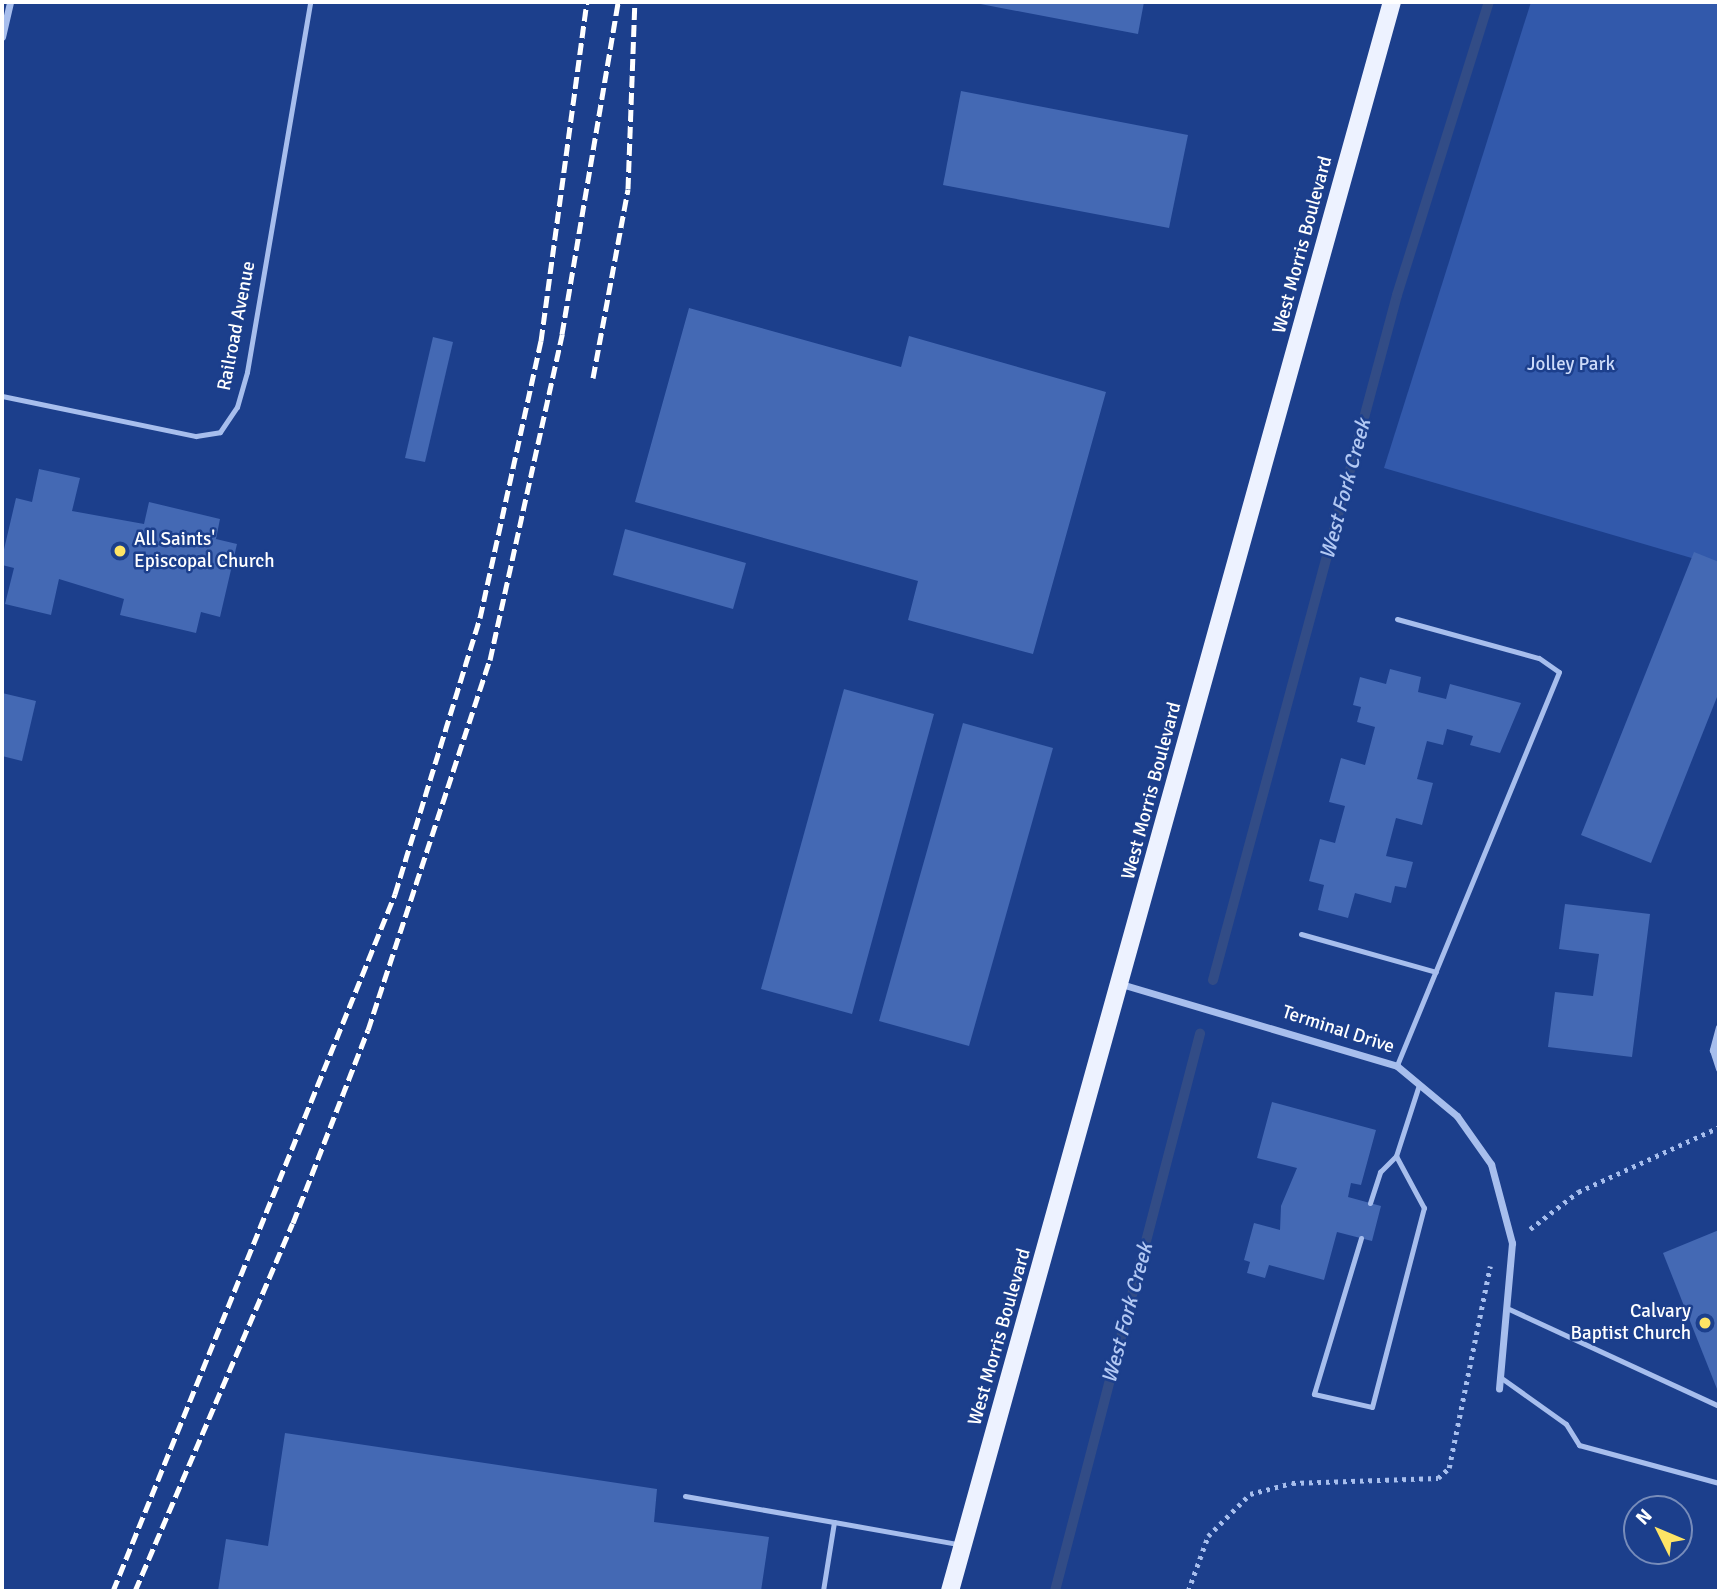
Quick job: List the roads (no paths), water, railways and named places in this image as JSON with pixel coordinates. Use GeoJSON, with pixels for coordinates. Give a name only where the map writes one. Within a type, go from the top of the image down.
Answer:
{"type":"FeatureCollection","features":[{"type":"Feature","properties":{"kind":"main road","name":"West Morris Boulevard"},"geometry":{"type":"LineString","coordinates":[[950,1591],[1392,2]]}},
{"type":"Feature","properties":{"kind":"street"},"geometry":{"type":"LineString","coordinates":[[2,37],[10,2]]}},
{"type":"Feature","properties":{"kind":"street","name":"Terminal Drive"},"geometry":{"type":"LineString","coordinates":[[1121,984],[1397,1066],[1457,1116],[1491,1164],[1512,1243],[1509,1309],[1499,1388]]}},
{"type":"Feature","properties":{"kind":"street"},"geometry":{"type":"LineString","coordinates":[[1719,1027],[1713,1050],[1719,1069]]}},
{"type":"Feature","properties":{"kind":"lane","name":"Railroad Avenue"},"geometry":{"type":"LineString","coordinates":[[2,396],[195,436],[220,432],[237,407],[247,372],[310,2]]}},
{"type":"Feature","properties":{"kind":"lane"},"geometry":{"type":"LineString","coordinates":[[1397,619],[1539,659],[1559,672],[1397,1066]]}},
{"type":"Feature","properties":{"kind":"lane"},"geometry":{"type":"LineString","coordinates":[[1301,934],[1436,972]]}},
{"type":"Feature","properties":{"kind":"lane"},"geometry":{"type":"LineString","coordinates":[[1370,1203],[1380,1171],[1396,1156],[1419,1085]]}},
{"type":"Feature","properties":{"kind":"lane"},"geometry":{"type":"LineString","coordinates":[[1361,1238],[1314,1394],[1372,1407],[1423,1208],[1396,1156]]}},
{"type":"Feature","properties":{"kind":"lane"},"geometry":{"type":"LineString","coordinates":[[1509,1309],[1719,1406]]}},
{"type":"Feature","properties":{"kind":"lane"},"geometry":{"type":"LineString","coordinates":[[1500,1377],[1566,1424],[1579,1445],[1719,1483]]}},
{"type":"Feature","properties":{"kind":"lane"},"geometry":{"type":"LineString","coordinates":[[685,1496],[963,1545]]}},
{"type":"Feature","properties":{"kind":"lane"},"geometry":{"type":"LineString","coordinates":[[823,1591],[834,1522]]}},
{"type":"Feature","properties":{"kind":"waterway","name":"West Fork Creek"},"geometry":{"type":"LineString","coordinates":[[1213,980],[1397,295],[1489,2]]}},
{"type":"Feature","properties":{"kind":"waterway","name":"West Fork Creek"},"geometry":{"type":"LineString","coordinates":[[1055,1591],[1200,1034]]}},
{"type":"Feature","properties":{"kind":"railway"},"geometry":{"type":"LineString","coordinates":[[113,1591],[395,894],[480,618],[541,341],[587,2]]}},
{"type":"Feature","properties":{"kind":"railway"},"geometry":{"type":"LineString","coordinates":[[135,1591],[293,1223],[368,1030],[490,660],[562,334],[618,2]]}},
{"type":"Feature","properties":{"kind":"railway"},"geometry":{"type":"LineString","coordinates":[[593,378],[628,189],[635,2]]}},
{"type":"Feature","properties":{"kind":"place","name":"All Saints' Episcopal Church"},"geometry":{"type":"Point","coordinates":[120,551]}},
{"type":"Feature","properties":{"kind":"place","name":"Calvary Baptist Church"},"geometry":{"type":"Point","coordinates":[1705,1323]}},
{"type":"Feature","properties":{"kind":"park label","name":"Jolley Park"},"geometry":{"type":"Point","coordinates":[1571,365]}}]}
